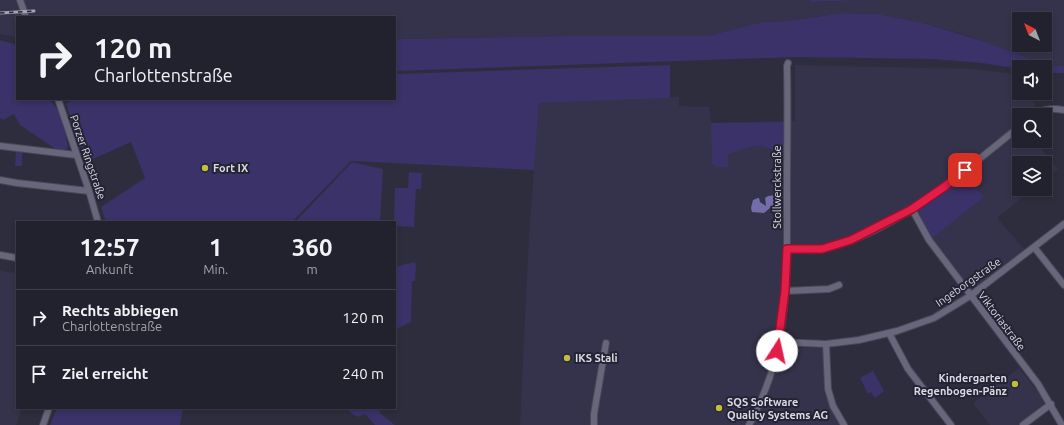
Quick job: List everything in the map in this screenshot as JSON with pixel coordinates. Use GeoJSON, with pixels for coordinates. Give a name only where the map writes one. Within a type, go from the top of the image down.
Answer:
{"type":"FeatureCollection","features":[{"type":"Feature","properties":{"kind":"street"},"geometry":{"type":"LineString","coordinates":[[20,0],[26,16]]}},
{"type":"Feature","properties":{"kind":"street","name":"Stollwerckstraße"},"geometry":{"type":"LineString","coordinates":[[750,425],[765,392],[775,360],[779,342],[785,291],[787,249],[788,63]]}},
{"type":"Feature","properties":{"kind":"street","name":"Porzer Ringstraße"},"geometry":{"type":"LineString","coordinates":[[58,100],[98,221]]}},
{"type":"Feature","properties":{"kind":"street"},"geometry":{"type":"LineString","coordinates":[[1052,108],[1064,110]]}},
{"type":"Feature","properties":{"kind":"street"},"geometry":{"type":"LineString","coordinates":[[787,249],[822,249],[851,240],[912,209],[944,187],[1012,133]]}},
{"type":"Feature","properties":{"kind":"street"},"geometry":{"type":"LineString","coordinates":[[0,146],[76,155]]}},
{"type":"Feature","properties":{"kind":"street"},"geometry":{"type":"LineString","coordinates":[[0,180],[17,184],[89,191]]}},
{"type":"Feature","properties":{"kind":"street","name":"Viktoriastraße"},"geometry":{"type":"LineString","coordinates":[[912,209],[929,240],[1038,384],[1062,425]]}},
{"type":"Feature","properties":{"kind":"street","name":"Ingeborgstraße"},"geometry":{"type":"LineString","coordinates":[[779,342],[826,344],[859,340],[889,333],[934,318],[970,296],[1064,224]]}},
{"type":"Feature","properties":{"kind":"street"},"geometry":{"type":"LineString","coordinates":[[1034,247],[1064,285]]}},
{"type":"Feature","properties":{"kind":"street"},"geometry":{"type":"LineString","coordinates":[[0,255],[16,258]]}},
{"type":"Feature","properties":{"kind":"street"},"geometry":{"type":"LineString","coordinates":[[785,291],[829,289],[839,285]]}},
{"type":"Feature","properties":{"kind":"street"},"geometry":{"type":"LineString","coordinates":[[889,333],[908,369],[951,425]]}},
{"type":"Feature","properties":{"kind":"street"},"geometry":{"type":"LineString","coordinates":[[594,425],[594,414],[606,343]]}},
{"type":"Feature","properties":{"kind":"street"},"geometry":{"type":"LineString","coordinates":[[826,344],[828,389],[834,406],[844,425]]}},
{"type":"Feature","properties":{"kind":"street"},"geometry":{"type":"LineString","coordinates":[[1023,425],[1051,404]]}},
{"type":"Feature","properties":{"kind":"street"},"geometry":{"type":"LineString","coordinates":[[43,425],[49,409]]}},
{"type":"Feature","properties":{"kind":"shaded area"},"geometry":{"type":"Polygon","coordinates":[[[0,0],[809,0],[810,2],[868,0],[1064,0],[1064,66],[1052,65],[1052,60],[1034,60],[966,35],[923,23],[878,14],[842,13],[788,21],[762,22],[708,36],[566,36],[396,39],[396,16],[16,16],[16,37],[0,34],[0,0]]]}},
{"type":"Feature","properties":{"kind":"shaded area"},"geometry":{"type":"Polygon","coordinates":[[[809,0],[868,0],[810,2],[809,0]]]}},
{"type":"Feature","properties":{"kind":"shaded area"},"geometry":{"type":"Polygon","coordinates":[[[842,13],[878,14],[923,23],[983,41],[1034,60],[1012,60],[1012,68],[982,63],[931,59],[796,57],[396,71],[396,39],[566,36],[708,36],[762,22],[788,21],[842,13]]]}},
{"type":"Feature","properties":{"kind":"shaded area"},"geometry":{"type":"Polygon","coordinates":[[[0,40],[16,45],[16,100],[48,100],[53,103],[60,114],[68,147],[64,151],[57,150],[20,125],[14,114],[3,120],[0,118],[0,40]]]}},
{"type":"Feature","properties":{"kind":"shaded area"},"geometry":{"type":"Polygon","coordinates":[[[670,65],[670,98],[539,103],[534,170],[351,161],[293,221],[106,221],[101,207],[145,178],[131,142],[86,162],[66,104],[72,100],[396,100],[396,74],[670,65]]]}},
{"type":"Feature","properties":{"kind":"shaded area"},"geometry":{"type":"Polygon","coordinates":[[[795,65],[974,69],[1012,74],[1012,100],[1034,100],[1034,108],[1012,108],[1012,148],[1041,148],[1047,156],[1012,156],[1012,196],[1024,196],[997,218],[1025,250],[974,288],[968,288],[931,239],[912,208],[864,233],[822,248],[783,248],[780,307],[776,340],[788,347],[823,348],[824,381],[827,399],[840,425],[520,425],[529,236],[539,103],[679,97],[679,106],[709,107],[711,123],[795,121],[795,65]]]}},
{"type":"Feature","properties":{"kind":"shaded area"},"geometry":{"type":"Polygon","coordinates":[[[1052,65],[1064,66],[1064,73],[1052,73],[1052,65]]]}},
{"type":"Feature","properties":{"kind":"shaded area"},"geometry":{"type":"Polygon","coordinates":[[[784,122],[784,154],[763,146],[754,146],[728,154],[728,167],[716,167],[712,164],[711,123],[784,122]]]}},
{"type":"Feature","properties":{"kind":"shaded area"},"geometry":{"type":"Polygon","coordinates":[[[16,151],[22,151],[22,166],[15,166],[16,151]]]}},
{"type":"Feature","properties":{"kind":"shaded area"},"geometry":{"type":"Polygon","coordinates":[[[352,162],[383,169],[380,221],[296,221],[352,162]]]}},
{"type":"Feature","properties":{"kind":"shaded area"},"geometry":{"type":"Polygon","coordinates":[[[1052,162],[1058,169],[1052,174],[1052,162]]]}},
{"type":"Feature","properties":{"kind":"shaded area"},"geometry":{"type":"Polygon","coordinates":[[[409,172],[422,173],[421,189],[416,189],[414,227],[396,226],[396,221],[394,221],[395,188],[408,188],[409,172]]]}},
{"type":"Feature","properties":{"kind":"shaded area"},"geometry":{"type":"Polygon","coordinates":[[[967,176],[984,197],[932,238],[919,213],[920,210],[967,176]]]}},
{"type":"Feature","properties":{"kind":"shaded area"},"geometry":{"type":"Polygon","coordinates":[[[776,195],[777,202],[764,213],[752,212],[751,208],[753,200],[759,198],[760,202],[766,206],[765,198],[776,195]]]}},
{"type":"Feature","properties":{"kind":"shaded area"},"geometry":{"type":"Polygon","coordinates":[[[414,262],[416,264],[415,281],[412,281],[411,322],[398,328],[396,332],[396,267],[414,262]]]}},
{"type":"Feature","properties":{"kind":"shaded area"},"geometry":{"type":"Polygon","coordinates":[[[0,271],[16,273],[16,409],[22,409],[16,425],[0,425],[0,271]]]}},
{"type":"Feature","properties":{"kind":"shaded area","name":"Kindergarten Regenbogen-Pänz"},"geometry":{"type":"Polygon","coordinates":[[[1019,368],[1044,400],[1043,406],[1018,425],[990,425],[973,403],[1019,368]]]}},
{"type":"Feature","properties":{"kind":"shaded area"},"geometry":{"type":"Polygon","coordinates":[[[873,371],[884,391],[875,398],[871,392],[868,394],[860,378],[873,371]]]}},
{"type":"Feature","properties":{"kind":"shaded area"},"geometry":{"type":"Polygon","coordinates":[[[57,409],[183,409],[180,425],[50,425],[57,409]]]}},
{"type":"Feature","properties":{"kind":"shaded area"},"geometry":{"type":"Polygon","coordinates":[[[348,409],[378,409],[381,414],[395,425],[375,425],[365,414],[358,417],[352,414],[348,409]]]}},
{"type":"Feature","properties":{"kind":"railway"},"geometry":{"type":"LineString","coordinates":[[0,13],[34,11]]}},
{"type":"Feature","properties":{"kind":"place","name":"Fort IX"},"geometry":{"type":"Point","coordinates":[205,168]}},
{"type":"Feature","properties":{"kind":"place","name":"IKS Stali"},"geometry":{"type":"Point","coordinates":[567,358]}},
{"type":"Feature","properties":{"kind":"place","name":"Kindergarten Regenbogen-Pänz"},"geometry":{"type":"Point","coordinates":[1015,384]}},
{"type":"Feature","properties":{"kind":"place","name":"SQS Software Quality Systems AG"},"geometry":{"type":"Point","coordinates":[719,408]}},
{"type":"Feature","properties":{"kind":"route"},"geometry":{"type":"LineString","coordinates":[[777,351],[785,291],[787,249],[822,249],[851,240],[912,209],[944,187],[965,170]]}}]}
